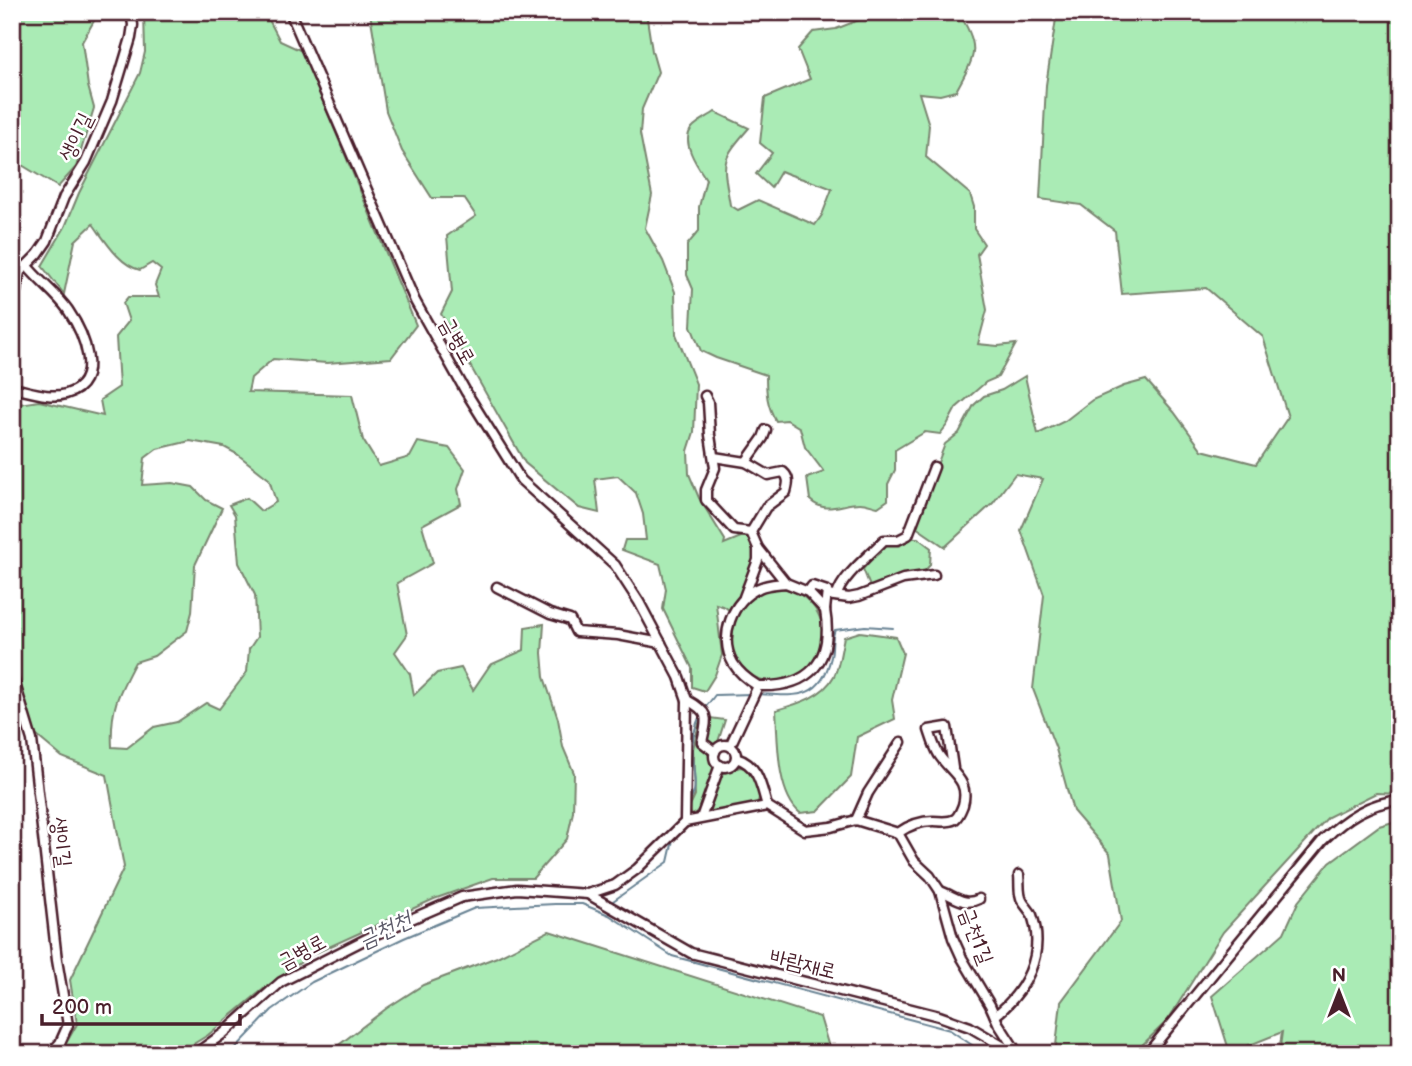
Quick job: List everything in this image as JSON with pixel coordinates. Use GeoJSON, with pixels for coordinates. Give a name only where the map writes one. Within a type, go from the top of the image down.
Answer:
{"type":"FeatureCollection","features":[{"type":"Feature","properties":{"kind":"street","name":"생이길"},"geometry":{"type":"LineString","coordinates":[[12,310],[15,278],[47,241],[64,197],[86,162],[112,101],[131,38],[131,12]]}},
{"type":"Feature","properties":{"kind":"street","name":"금병로"},"geometry":{"type":"LineString","coordinates":[[195,1054],[224,1033],[281,982],[374,935],[462,897],[517,889],[588,894],[624,879],[682,824],[687,700],[679,677],[639,602],[615,565],[521,480],[466,393],[415,301],[290,12]]}},
{"type":"Feature","properties":{"kind":"street"},"geometry":{"type":"LineString","coordinates":[[12,388],[46,395],[64,395],[82,384],[89,366],[86,346],[70,313],[27,266]]}},
{"type":"Feature","properties":{"kind":"street"},"geometry":{"type":"LineString","coordinates":[[705,396],[714,457],[714,474],[706,490],[706,500],[734,530],[751,533]]}},
{"type":"Feature","properties":{"kind":"street"},"geometry":{"type":"LineString","coordinates":[[746,462],[766,430]]}},
{"type":"Feature","properties":{"kind":"street"},"geometry":{"type":"LineString","coordinates":[[714,457],[746,462],[768,475],[783,472],[787,475],[789,483],[786,492],[766,506],[751,533]]}},
{"type":"Feature","properties":{"kind":"street"},"geometry":{"type":"LineString","coordinates":[[837,596],[838,589],[884,540],[898,540],[908,535],[934,467]]}},
{"type":"Feature","properties":{"kind":"street"},"geometry":{"type":"LineString","coordinates":[[751,533],[758,548],[786,583],[808,592],[825,610]]}},
{"type":"Feature","properties":{"kind":"street"},"geometry":{"type":"LineString","coordinates":[[744,597],[758,560],[758,548]]}},
{"type":"Feature","properties":{"kind":"street"},"geometry":{"type":"LineString","coordinates":[[827,596],[859,596],[903,579],[934,575]]}},
{"type":"Feature","properties":{"kind":"street"},"geometry":{"type":"LineString","coordinates":[[755,691],[735,667],[728,650],[729,623],[735,607],[744,597],[761,586],[786,583]]}},
{"type":"Feature","properties":{"kind":"street"},"geometry":{"type":"LineString","coordinates":[[730,746],[755,691],[795,682],[811,672],[824,652],[827,591],[812,586],[808,592]]}},
{"type":"Feature","properties":{"kind":"street"},"geometry":{"type":"LineString","coordinates":[[496,587],[550,614],[570,620],[580,632],[618,635],[661,643]]}},
{"type":"Feature","properties":{"kind":"street","name":"생이길"},"geometry":{"type":"LineString","coordinates":[[12,674],[32,740],[57,960],[68,1025],[60,1043],[50,1054]]}},
{"type":"Feature","properties":{"kind":"street"},"geometry":{"type":"LineString","coordinates":[[687,700],[703,711],[707,722],[702,742],[715,752]]}},
{"type":"Feature","properties":{"kind":"street"},"geometry":{"type":"LineString","coordinates":[[682,824],[766,806],[805,830],[856,820],[898,833],[925,822],[952,821],[957,818],[962,806],[962,780],[941,758],[933,745],[929,730],[947,727],[953,768]]}},
{"type":"Feature","properties":{"kind":"street"},"geometry":{"type":"LineString","coordinates":[[856,820],[868,793],[901,742]]}},
{"type":"Feature","properties":{"kind":"street"},"geometry":{"type":"LineString","coordinates":[[720,765],[715,758],[715,752],[719,747],[730,746]]}},
{"type":"Feature","properties":{"kind":"street"},"geometry":{"type":"LineString","coordinates":[[720,765],[730,765],[736,758],[735,751],[730,746]]}},
{"type":"Feature","properties":{"kind":"street"},"geometry":{"type":"LineString","coordinates":[[736,758],[744,761],[758,774],[766,806]]}},
{"type":"Feature","properties":{"kind":"street"},"geometry":{"type":"LineString","coordinates":[[701,818],[720,765]]}},
{"type":"Feature","properties":{"kind":"street"},"geometry":{"type":"LineString","coordinates":[[1147,1054],[1323,840],[1339,824],[1357,812],[1381,803],[1400,800]]}},
{"type":"Feature","properties":{"kind":"street","name":"금천1길"},"geometry":{"type":"LineString","coordinates":[[898,833],[914,861],[930,876],[940,891],[953,938],[962,958],[1017,1054]]}},
{"type":"Feature","properties":{"kind":"street"},"geometry":{"type":"LineString","coordinates":[[995,1016],[1020,992],[1033,967],[1036,940],[1032,916],[1020,899],[1019,875]]}},
{"type":"Feature","properties":{"kind":"street"},"geometry":{"type":"LineString","coordinates":[[940,891],[961,901],[973,902],[979,899]]}},
{"type":"Feature","properties":{"kind":"street","name":"바람재로"},"geometry":{"type":"LineString","coordinates":[[588,894],[691,953],[939,1016],[970,1027],[1017,1054]]}},
{"type":"Feature","properties":{"kind":"green space"},"geometry":{"type":"Polygon","coordinates":[[[12,12],[99,12],[82,42],[94,108],[76,167],[58,187],[12,159],[12,12]]]}},
{"type":"Feature","properties":{"kind":"green space"},"geometry":{"type":"Polygon","coordinates":[[[144,12],[265,12],[280,41],[302,51],[416,325],[391,358],[327,363],[273,359],[251,378],[248,392],[352,395],[363,440],[379,466],[410,457],[418,442],[449,448],[465,469],[458,489],[461,504],[422,525],[433,563],[397,583],[407,635],[395,652],[410,674],[414,695],[437,673],[461,668],[473,690],[490,665],[524,650],[525,627],[544,624],[544,677],[558,719],[563,747],[574,773],[573,812],[567,839],[533,878],[493,878],[434,899],[311,955],[266,987],[208,1035],[177,1054],[60,1054],[77,1024],[70,980],[124,867],[107,775],[62,757],[12,715],[12,405],[39,401],[103,416],[100,400],[119,387],[116,337],[129,321],[123,303],[128,297],[159,297],[155,285],[161,270],[152,263],[140,270],[125,263],[93,224],[75,241],[64,294],[42,266],[65,227],[79,193],[140,73],[145,52],[144,12]],[[190,441],[157,449],[145,458],[142,485],[172,483],[193,487],[206,500],[222,508],[195,565],[192,612],[187,631],[154,656],[135,662],[116,702],[112,722],[112,747],[127,748],[154,727],[177,722],[206,703],[219,709],[247,672],[249,649],[257,637],[255,595],[239,563],[235,515],[229,505],[247,498],[261,511],[276,502],[269,479],[224,447],[190,441]]]}},
{"type":"Feature","properties":{"kind":"green space"},"geometry":{"type":"Polygon","coordinates":[[[646,12],[658,72],[642,109],[640,134],[652,195],[645,228],[663,261],[675,292],[676,334],[696,384],[694,432],[688,451],[689,474],[699,498],[725,540],[724,544],[748,534],[756,556],[739,598],[730,611],[716,604],[722,655],[715,675],[705,691],[692,687],[692,668],[663,609],[666,589],[660,564],[622,550],[625,540],[646,540],[643,514],[636,493],[618,476],[595,479],[599,513],[579,508],[525,463],[441,314],[452,292],[447,236],[476,216],[464,198],[432,198],[402,151],[386,111],[370,13],[646,12]]]}},
{"type":"Feature","properties":{"kind":"green space"},"geometry":{"type":"Polygon","coordinates":[[[879,12],[958,12],[966,24],[973,52],[968,69],[956,91],[940,95],[919,93],[929,125],[926,157],[970,194],[974,207],[974,229],[984,244],[977,254],[987,310],[978,344],[1016,344],[998,377],[986,382],[956,408],[940,434],[925,432],[895,450],[895,470],[888,484],[888,500],[878,507],[860,503],[828,508],[810,500],[807,478],[824,472],[805,447],[800,428],[787,420],[776,421],[768,399],[766,375],[701,351],[691,326],[693,289],[687,275],[687,245],[699,231],[699,207],[706,179],[692,154],[688,140],[692,128],[715,112],[749,128],[732,148],[726,163],[730,205],[738,210],[758,200],[815,225],[832,189],[781,171],[771,188],[756,174],[772,153],[760,143],[765,98],[810,79],[798,49],[813,32],[836,29],[879,12]]]}},
{"type":"Feature","properties":{"kind":"green space"},"geometry":{"type":"Polygon","coordinates":[[[1057,12],[1400,12],[1400,794],[1376,793],[1328,817],[1223,932],[1168,1020],[1133,1054],[1055,1054],[1061,1002],[1121,921],[1110,854],[1073,811],[1056,749],[1033,689],[1044,595],[1021,530],[1043,479],[1015,474],[993,503],[945,547],[916,527],[918,515],[945,444],[959,433],[974,405],[984,396],[1002,390],[1025,376],[1038,434],[1065,421],[1092,400],[1146,380],[1202,450],[1256,464],[1288,417],[1263,337],[1206,288],[1122,294],[1115,231],[1081,205],[1040,199],[1046,85],[1057,12]]]}},
{"type":"Feature","properties":{"kind":"green space"},"geometry":{"type":"Polygon","coordinates":[[[918,538],[931,548],[930,565],[923,573],[871,589],[863,569],[885,544],[918,538]]]}},
{"type":"Feature","properties":{"kind":"green space"},"geometry":{"type":"Polygon","coordinates":[[[776,588],[794,592],[809,602],[819,617],[823,635],[819,653],[809,668],[794,678],[776,682],[758,678],[743,668],[733,653],[729,635],[733,617],[743,602],[758,592],[776,588]]]}},
{"type":"Feature","properties":{"kind":"green space"},"geometry":{"type":"Polygon","coordinates":[[[860,632],[896,637],[903,653],[892,700],[895,719],[857,737],[851,777],[818,811],[800,813],[786,793],[782,779],[776,710],[809,699],[823,689],[836,672],[844,637],[860,632]]]}},
{"type":"Feature","properties":{"kind":"green space"},"geometry":{"type":"Polygon","coordinates":[[[701,715],[703,748],[710,756],[715,773],[699,809],[692,817],[689,808],[695,795],[693,749],[701,715]]]}},
{"type":"Feature","properties":{"kind":"green space"},"geometry":{"type":"Polygon","coordinates":[[[710,718],[725,720],[717,745],[713,747],[705,742],[710,718]]]}},
{"type":"Feature","properties":{"kind":"green space"},"geometry":{"type":"Polygon","coordinates":[[[740,767],[750,772],[757,782],[759,800],[756,805],[709,814],[707,811],[722,774],[740,767]]]}},
{"type":"Feature","properties":{"kind":"green space"},"geometry":{"type":"Polygon","coordinates":[[[1400,820],[1400,1054],[1279,1054],[1282,1032],[1230,1053],[1212,996],[1284,933],[1298,902],[1330,862],[1379,826],[1400,820]]]}},
{"type":"Feature","properties":{"kind":"green space"},"geometry":{"type":"Polygon","coordinates":[[[549,931],[820,1017],[831,1054],[327,1054],[387,1008],[423,985],[497,957],[549,931]]]}},
{"type":"Feature","properties":{"kind":"waterway"},"geometry":{"type":"LineString","coordinates":[[758,694],[795,695],[813,689],[827,671],[835,630],[865,626],[893,628]]}},
{"type":"Feature","properties":{"kind":"waterway"},"geometry":{"type":"LineString","coordinates":[[705,708],[715,695],[752,694]]}},
{"type":"Feature","properties":{"kind":"waterway"},"geometry":{"type":"LineString","coordinates":[[691,799],[695,782],[693,743],[701,713]]}},
{"type":"Feature","properties":{"kind":"waterway"},"geometry":{"type":"LineString","coordinates":[[613,901],[668,862],[673,840]]}},
{"type":"Feature","properties":{"kind":"waterway","name":"금천천"},"geometry":{"type":"LineString","coordinates":[[230,1054],[272,1010],[312,982],[404,938],[475,908],[555,904],[582,904],[609,915],[672,956],[950,1030],[985,1054]]}},
{"type":"Feature","properties":{"kind":"waterway"},"geometry":{"type":"LineString","coordinates":[[1178,1054],[1182,1048]]}}]}
